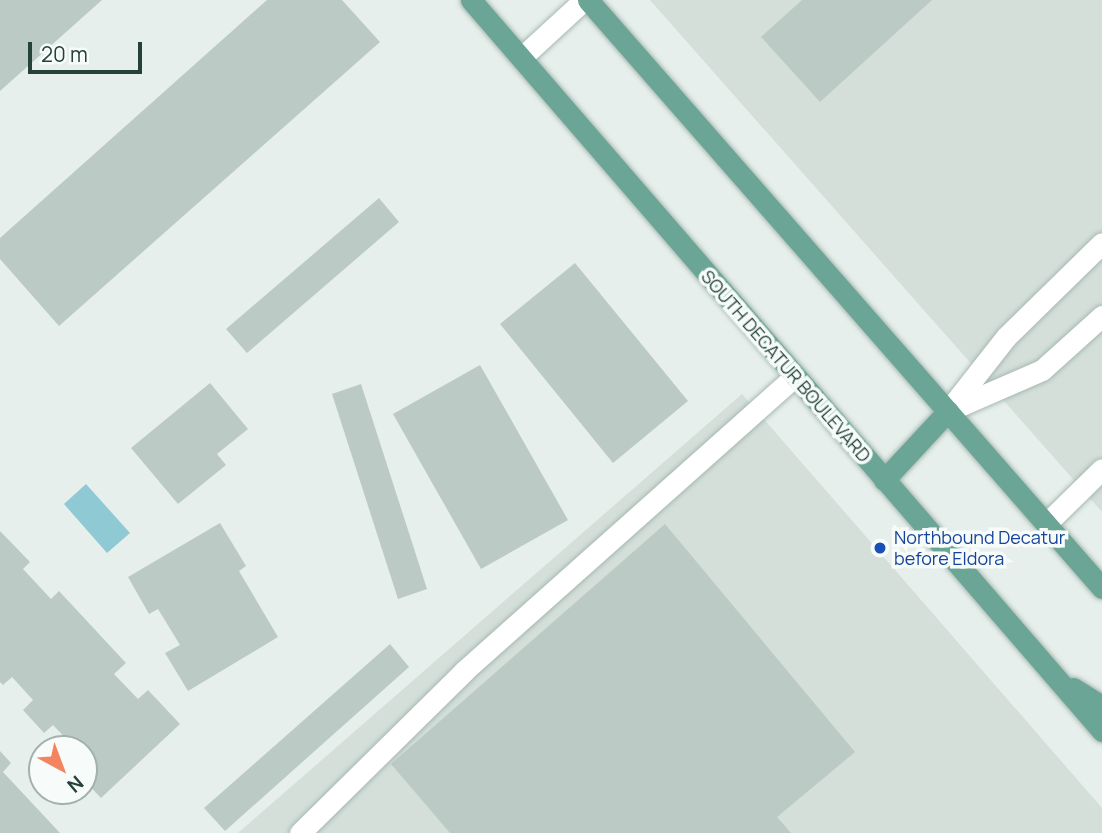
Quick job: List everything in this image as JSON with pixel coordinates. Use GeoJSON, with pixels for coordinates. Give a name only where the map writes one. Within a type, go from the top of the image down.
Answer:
{"type":"FeatureCollection","features":[{"type":"Feature","properties":{"kind":"main road","name":"SOUTH DECATUR BOULEVARD"},"geometry":{"type":"LineString","coordinates":[[471,0],[1102,731]]}},
{"type":"Feature","properties":{"kind":"main road"},"geometry":{"type":"LineString","coordinates":[[586,0],[1102,588]]}},
{"type":"Feature","properties":{"kind":"main road"},"geometry":{"type":"LineString","coordinates":[[884,480],[948,411]]}},
{"type":"Feature","properties":{"kind":"main road"},"geometry":{"type":"LineString","coordinates":[[1056,678],[1102,706]]}},
{"type":"Feature","properties":{"kind":"street"},"geometry":{"type":"LineString","coordinates":[[522,57],[586,0]]}},
{"type":"Feature","properties":{"kind":"street"},"geometry":{"type":"LineString","coordinates":[[948,411],[1006,337],[1102,243]]}},
{"type":"Feature","properties":{"kind":"street"},"geometry":{"type":"LineString","coordinates":[[948,411],[1042,370],[1102,316]]}},
{"type":"Feature","properties":{"kind":"street"},"geometry":{"type":"LineString","coordinates":[[300,833],[464,671],[794,377]]}},
{"type":"Feature","properties":{"kind":"street"},"geometry":{"type":"LineString","coordinates":[[1046,524],[1102,469]]}},
{"type":"Feature","properties":{"kind":"shaded area"},"geometry":{"type":"Polygon","coordinates":[[[650,0],[1102,0],[1102,512],[650,0]]]}},
{"type":"Feature","properties":{"kind":"shaded area"},"geometry":{"type":"Polygon","coordinates":[[[742,394],[1102,808],[1102,833],[238,833],[742,394]]]}},
{"type":"Feature","properties":{"kind":"water"},"geometry":{"type":"Polygon","coordinates":[[[86,484],[130,533],[107,553],[64,504],[86,484]]]}},
{"type":"Feature","properties":{"kind":"building"},"geometry":{"type":"Polygon","coordinates":[[[0,0],[102,0],[0,91],[0,0]]]}},
{"type":"Feature","properties":{"kind":"building"},"geometry":{"type":"Polygon","coordinates":[[[267,0],[342,0],[380,42],[59,326],[0,259],[0,238],[267,0]]]}},
{"type":"Feature","properties":{"kind":"building"},"geometry":{"type":"Polygon","coordinates":[[[802,0],[932,0],[820,102],[761,37],[802,0]]]}},
{"type":"Feature","properties":{"kind":"building"},"geometry":{"type":"Polygon","coordinates":[[[379,198],[399,222],[247,353],[226,329],[379,198]]]}},
{"type":"Feature","properties":{"kind":"building"},"geometry":{"type":"Polygon","coordinates":[[[575,263],[688,401],[613,463],[500,324],[575,263]]]}},
{"type":"Feature","properties":{"kind":"building"},"geometry":{"type":"Polygon","coordinates":[[[480,365],[568,520],[481,569],[393,414],[480,365]]]}},
{"type":"Feature","properties":{"kind":"building"},"geometry":{"type":"Polygon","coordinates":[[[210,383],[248,429],[217,454],[226,465],[178,504],[131,448],[210,383]]]}},
{"type":"Feature","properties":{"kind":"building"},"geometry":{"type":"Polygon","coordinates":[[[361,384],[427,589],[398,599],[332,394],[361,384]]]}},
{"type":"Feature","properties":{"kind":"building"},"geometry":{"type":"Polygon","coordinates":[[[220,523],[246,566],[239,571],[278,637],[188,691],[165,653],[180,645],[158,609],[149,614],[128,577],[220,523]]]}},
{"type":"Feature","properties":{"kind":"building"},"geometry":{"type":"Polygon","coordinates":[[[665,524],[855,752],[777,817],[791,833],[450,833],[391,764],[665,524]]]}},
{"type":"Feature","properties":{"kind":"building"},"geometry":{"type":"Polygon","coordinates":[[[0,531],[30,562],[23,569],[51,599],[59,591],[126,663],[114,674],[138,699],[148,690],[180,724],[101,798],[98,795],[98,735],[63,735],[53,725],[44,733],[23,710],[33,700],[12,677],[3,685],[0,682],[0,531]]]}},
{"type":"Feature","properties":{"kind":"building"},"geometry":{"type":"Polygon","coordinates":[[[390,644],[409,667],[225,831],[204,808],[390,644]]]}},
{"type":"Feature","properties":{"kind":"building"},"geometry":{"type":"Polygon","coordinates":[[[0,751],[11,763],[3,772],[28,799],[28,805],[34,805],[60,833],[0,833],[0,751]]]}},
{"type":"Feature","properties":{"kind":"place","name":"Northbound Decatur before Eldora"},"geometry":{"type":"Point","coordinates":[880,548]}}]}
